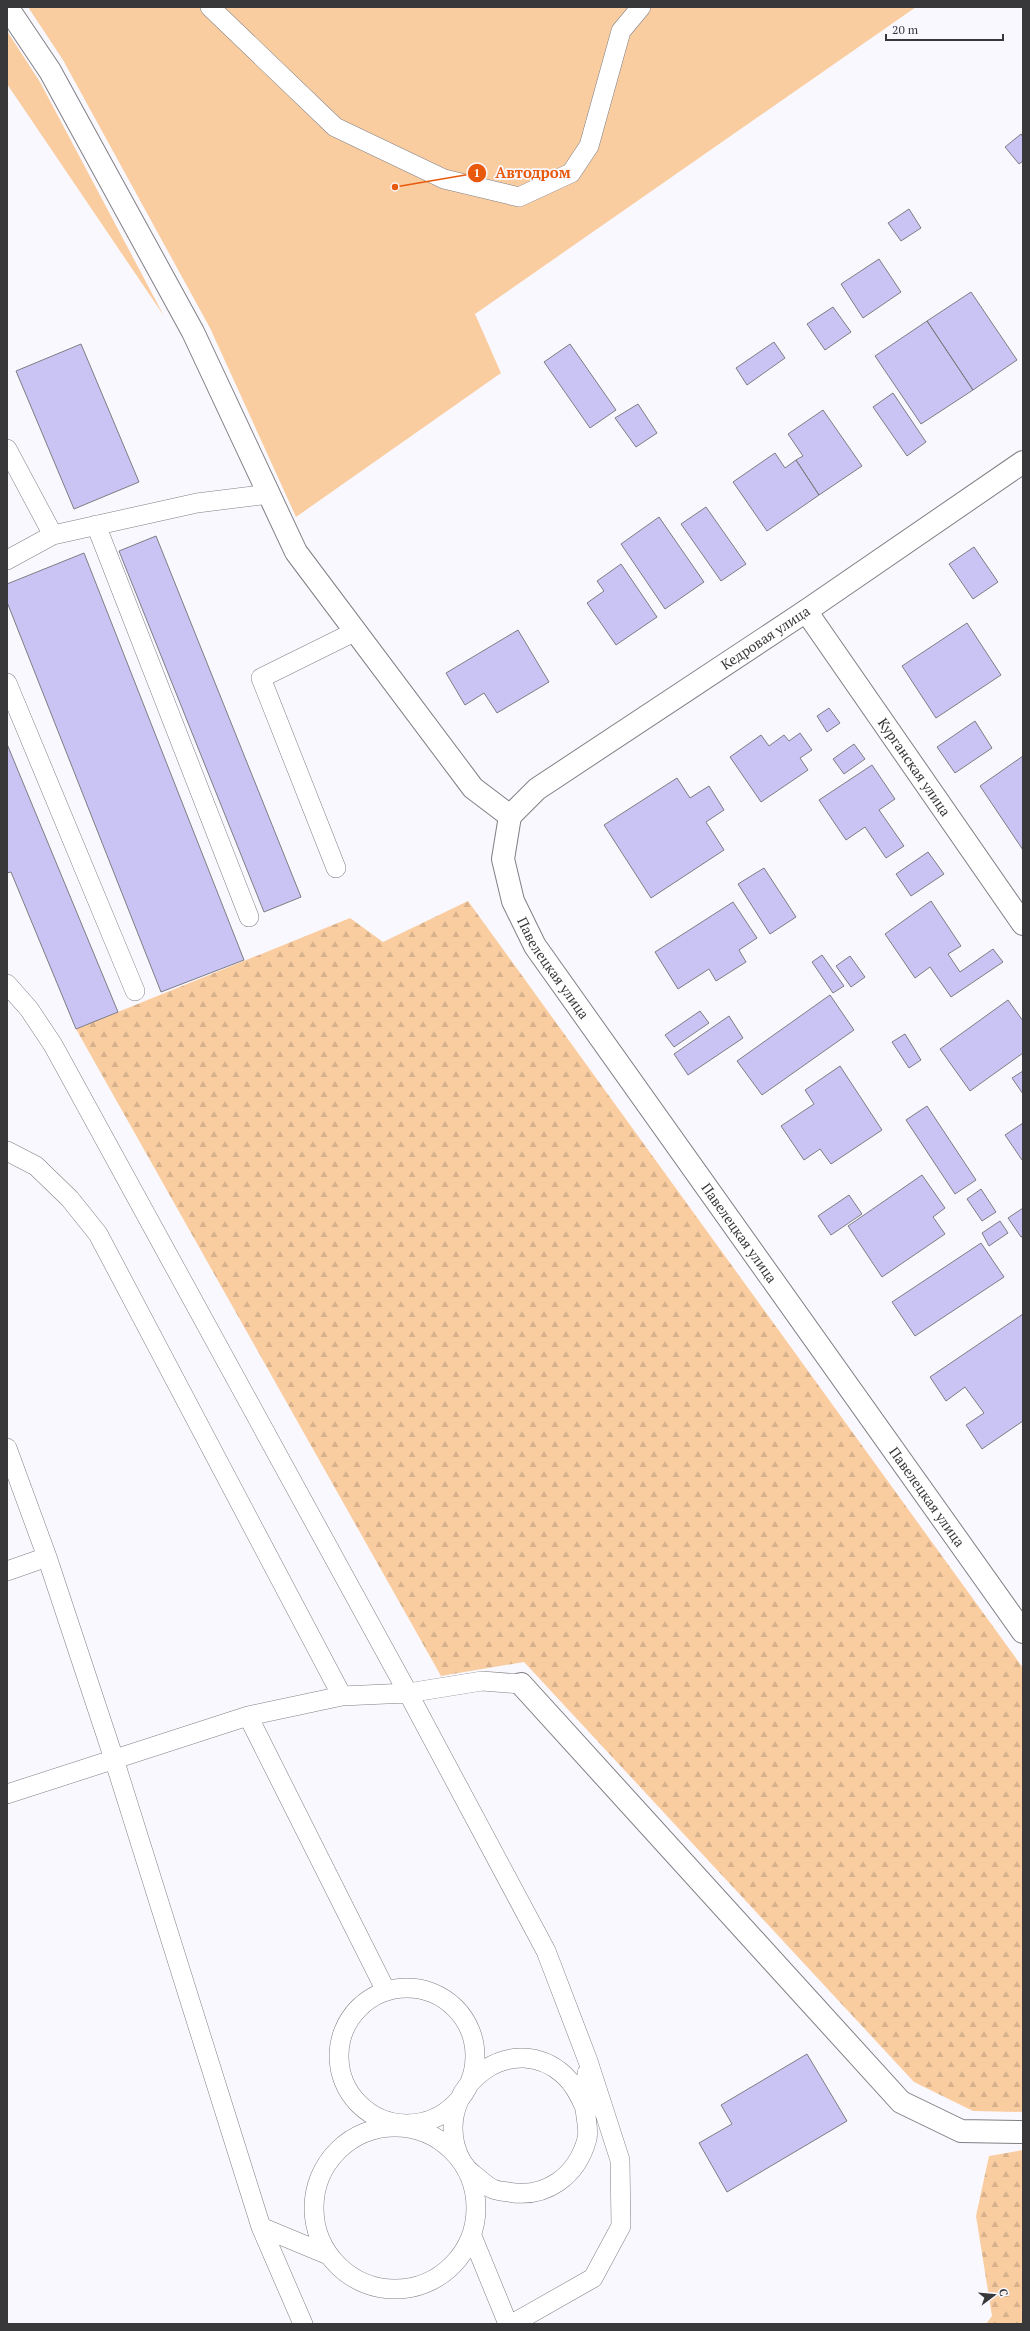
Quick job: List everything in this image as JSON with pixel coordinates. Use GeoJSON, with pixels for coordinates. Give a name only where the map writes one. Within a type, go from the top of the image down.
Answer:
{"type":"FeatureCollection","features":[{"type":"Feature","properties":{"kind":"street"},"geometry":{"type":"LineString","coordinates":[[7,7],[50,71],[193,332],[296,552],[473,788],[510,816]]}},
{"type":"Feature","properties":{"kind":"street","name":"Кедровая улица"},"geometry":{"type":"LineString","coordinates":[[510,816],[537,789],[806,611],[1023,462]]}},
{"type":"Feature","properties":{"kind":"street","name":"Курганская улица"},"geometry":{"type":"LineString","coordinates":[[806,611],[1023,924]]}},
{"type":"Feature","properties":{"kind":"street","name":"Павелецкая улица"},"geometry":{"type":"LineString","coordinates":[[510,816],[503,859],[512,902],[535,946],[1023,1632]]}},
{"type":"Feature","properties":{"kind":"street"},"geometry":{"type":"LineString","coordinates":[[521,1684],[901,2102],[961,2131],[1023,2132]]}},
{"type":"Feature","properties":{"kind":"lane"},"geometry":{"type":"LineString","coordinates":[[210,7],[335,127],[444,179],[519,196],[572,173],[588,146],[621,31],[641,7]]}},
{"type":"Feature","properties":{"kind":"lane"},"geometry":{"type":"LineString","coordinates":[[7,449],[53,535]]}},
{"type":"Feature","properties":{"kind":"lane"},"geometry":{"type":"LineString","coordinates":[[7,560],[53,535],[197,503],[269,494]]}},
{"type":"Feature","properties":{"kind":"lane"},"geometry":{"type":"LineString","coordinates":[[96,525],[249,917]]}},
{"type":"Feature","properties":{"kind":"lane"},"geometry":{"type":"LineString","coordinates":[[336,868],[262,678],[356,631]]}},
{"type":"Feature","properties":{"kind":"lane"},"geometry":{"type":"LineString","coordinates":[[7,683],[136,991]]}},
{"type":"Feature","properties":{"kind":"lane"},"geometry":{"type":"LineString","coordinates":[[7,984],[29,1008],[53,1045],[408,1693],[546,1951],[588,2062],[620,2160],[620,2226],[593,2278],[512,2324]]}},
{"type":"Feature","properties":{"kind":"lane"},"geometry":{"type":"LineString","coordinates":[[7,1151],[36,1166],[70,1198],[98,1234],[342,1696]]}},
{"type":"Feature","properties":{"kind":"lane"},"geometry":{"type":"LineString","coordinates":[[7,1448],[47,1557],[114,1759],[261,2227],[303,2324]]}},
{"type":"Feature","properties":{"kind":"lane"},"geometry":{"type":"LineString","coordinates":[[7,1571],[47,1557]]}},
{"type":"Feature","properties":{"kind":"lane"},"geometry":{"type":"LineString","coordinates":[[7,1794],[248,1716],[342,1696],[408,1693],[482,1681],[521,1684]]}},
{"type":"Feature","properties":{"kind":"lane"},"geometry":{"type":"LineString","coordinates":[[248,1716],[386,1991]]}},
{"type":"Feature","properties":{"kind":"lane"},"geometry":{"type":"LineString","coordinates":[[326,2254],[316,2230],[313,2204],[318,2179],[332,2156],[352,2139],[376,2129],[401,2124],[424,2123],[444,2114],[461,2099],[471,2079],[475,2058],[472,2036],[463,2017],[448,2002],[428,1992],[407,1988],[386,1991],[363,2004],[346,2025],[339,2051],[342,2077],[355,2101],[376,2117],[401,2124],[428,2134],[452,2150],[469,2172],[493,2189],[523,2195],[553,2187],[576,2166],[587,2138],[585,2108],[588,2062]]}},
{"type":"Feature","properties":{"kind":"lane"},"geometry":{"type":"LineString","coordinates":[[261,2227],[326,2254],[353,2279],[387,2290],[423,2286],[453,2266],[472,2236],[476,2203],[469,2172],[458,2155],[453,2135],[453,2115],[460,2096],[471,2079],[487,2067],[506,2060],[527,2059],[546,2064],[564,2074],[577,2089],[585,2108]]}},
{"type":"Feature","properties":{"kind":"lane"},"geometry":{"type":"LineString","coordinates":[[472,2236],[508,2324]]}},
{"type":"Feature","properties":{"kind":"green space"},"geometry":{"type":"Polygon","coordinates":[[[28,7],[916,7],[475,314],[501,373],[296,517],[210,328],[63,60],[28,7]]]}},
{"type":"Feature","properties":{"kind":"green space"},"geometry":{"type":"Polygon","coordinates":[[[7,31],[40,82],[164,316],[7,84],[7,31]]]}},
{"type":"Feature","properties":{"kind":"green space"},"geometry":{"type":"Polygon","coordinates":[[[468,901],[1023,1668],[1023,2112],[973,2111],[914,2082],[524,1662],[441,1676],[76,1029],[350,918],[383,942],[468,901]]]}},
{"type":"Feature","properties":{"kind":"green space"},"geometry":{"type":"Polygon","coordinates":[[[1023,2150],[1023,2324],[986,2324],[992,2316],[976,2216],[989,2156],[1023,2150]]]}},
{"type":"Feature","properties":{"kind":"building"},"geometry":{"type":"Polygon","coordinates":[[[1021,134],[1023,137],[1023,161],[1019,164],[1005,147],[1021,134]]]}},
{"type":"Feature","properties":{"kind":"building"},"geometry":{"type":"Polygon","coordinates":[[[909,209],[921,228],[901,241],[888,223],[909,209]]]}},
{"type":"Feature","properties":{"kind":"building"},"geometry":{"type":"Polygon","coordinates":[[[879,259],[901,292],[863,318],[841,284],[879,259]]]}},
{"type":"Feature","properties":{"kind":"building"},"geometry":{"type":"Polygon","coordinates":[[[971,292],[1017,360],[973,390],[927,321],[971,292]]]}},
{"type":"Feature","properties":{"kind":"building"},"geometry":{"type":"Polygon","coordinates":[[[833,307],[851,332],[825,350],[807,324],[833,307]]]}},
{"type":"Feature","properties":{"kind":"building"},"geometry":{"type":"Polygon","coordinates":[[[927,321],[973,390],[921,424],[875,356],[927,321]]]}},
{"type":"Feature","properties":{"kind":"building"},"geometry":{"type":"Polygon","coordinates":[[[774,342],[785,358],[747,385],[736,368],[774,342]]]}},
{"type":"Feature","properties":{"kind":"building"},"geometry":{"type":"Polygon","coordinates":[[[81,344],[139,482],[74,509],[16,371],[81,344]]]}},
{"type":"Feature","properties":{"kind":"building"},"geometry":{"type":"Polygon","coordinates":[[[570,344],[616,410],[590,428],[544,362],[570,344]]]}},
{"type":"Feature","properties":{"kind":"building"},"geometry":{"type":"Polygon","coordinates":[[[893,393],[926,442],[907,456],[873,407],[893,393]]]}},
{"type":"Feature","properties":{"kind":"building"},"geometry":{"type":"Polygon","coordinates":[[[638,404],[657,433],[636,447],[615,418],[638,404]]]}},
{"type":"Feature","properties":{"kind":"building"},"geometry":{"type":"Polygon","coordinates":[[[823,410],[862,466],[819,495],[796,460],[803,456],[788,434],[823,410]]]}},
{"type":"Feature","properties":{"kind":"building"},"geometry":{"type":"Polygon","coordinates":[[[775,453],[785,468],[796,460],[819,495],[767,531],[733,482],[775,453]]]}},
{"type":"Feature","properties":{"kind":"building"},"geometry":{"type":"Polygon","coordinates":[[[706,507],[746,564],[721,581],[681,524],[706,507]]]}},
{"type":"Feature","properties":{"kind":"building"},"geometry":{"type":"Polygon","coordinates":[[[659,517],[704,582],[665,609],[621,544],[659,517]]]}},
{"type":"Feature","properties":{"kind":"building"},"geometry":{"type":"Polygon","coordinates":[[[156,536],[301,897],[264,912],[119,551],[156,536]]]}},
{"type":"Feature","properties":{"kind":"building"},"geometry":{"type":"Polygon","coordinates":[[[974,547],[998,582],[973,599],[949,564],[974,547]]]}},
{"type":"Feature","properties":{"kind":"building"},"geometry":{"type":"Polygon","coordinates":[[[84,553],[244,960],[161,992],[7,602],[7,584],[84,553]]]}},
{"type":"Feature","properties":{"kind":"building"},"geometry":{"type":"Polygon","coordinates":[[[621,564],[657,617],[616,645],[587,603],[604,591],[597,581],[621,564]]]}},
{"type":"Feature","properties":{"kind":"building"},"geometry":{"type":"Polygon","coordinates":[[[967,623],[1001,675],[936,718],[902,666],[967,623]]]}},
{"type":"Feature","properties":{"kind":"building"},"geometry":{"type":"Polygon","coordinates":[[[518,630],[549,682],[497,713],[484,693],[465,705],[446,673],[518,630]]]}},
{"type":"Feature","properties":{"kind":"building"},"geometry":{"type":"Polygon","coordinates":[[[829,708],[840,723],[827,732],[817,716],[829,708]]]}},
{"type":"Feature","properties":{"kind":"building"},"geometry":{"type":"Polygon","coordinates":[[[975,721],[992,748],[955,773],[937,747],[975,721]]]}},
{"type":"Feature","properties":{"kind":"building"},"geometry":{"type":"Polygon","coordinates":[[[800,733],[812,750],[800,758],[808,770],[761,802],[730,757],[761,735],[769,746],[784,735],[789,741],[800,733]]]}},
{"type":"Feature","properties":{"kind":"building"},"geometry":{"type":"Polygon","coordinates":[[[7,744],[118,1012],[76,1029],[11,872],[7,873],[7,744]]]}},
{"type":"Feature","properties":{"kind":"building"},"geometry":{"type":"Polygon","coordinates":[[[854,744],[865,759],[844,774],[833,759],[854,744]]]}},
{"type":"Feature","properties":{"kind":"building"},"geometry":{"type":"Polygon","coordinates":[[[1023,756],[1023,850],[980,786],[1023,756]]]}},
{"type":"Feature","properties":{"kind":"building"},"geometry":{"type":"Polygon","coordinates":[[[872,765],[895,799],[879,810],[904,846],[886,858],[865,827],[846,840],[819,800],[872,765]]]}},
{"type":"Feature","properties":{"kind":"building"},"geometry":{"type":"Polygon","coordinates":[[[677,778],[690,798],[709,786],[724,810],[706,822],[724,850],[651,898],[604,825],[677,778]]]}},
{"type":"Feature","properties":{"kind":"building"},"geometry":{"type":"Polygon","coordinates":[[[928,852],[944,874],[911,896],[896,874],[928,852]]]}},
{"type":"Feature","properties":{"kind":"building"},"geometry":{"type":"Polygon","coordinates":[[[764,868],[796,917],[770,934],[738,884],[764,868]]]}},
{"type":"Feature","properties":{"kind":"building"},"geometry":{"type":"Polygon","coordinates":[[[931,901],[961,946],[948,954],[960,972],[993,949],[1003,962],[951,997],[930,967],[915,978],[885,934],[931,901]]]}},
{"type":"Feature","properties":{"kind":"building"},"geometry":{"type":"Polygon","coordinates":[[[733,902],[757,938],[739,950],[746,962],[716,981],[709,969],[678,989],[655,952],[733,902]]]}},
{"type":"Feature","properties":{"kind":"building"},"geometry":{"type":"Polygon","coordinates":[[[822,955],[844,986],[833,993],[812,962],[822,955]]]}},
{"type":"Feature","properties":{"kind":"building"},"geometry":{"type":"Polygon","coordinates":[[[850,956],[865,977],[851,987],[836,966],[850,956]]]}},
{"type":"Feature","properties":{"kind":"building"},"geometry":{"type":"Polygon","coordinates":[[[830,995],[854,1030],[762,1095],[737,1061],[830,995]]]}},
{"type":"Feature","properties":{"kind":"building"},"geometry":{"type":"Polygon","coordinates":[[[1008,1000],[1023,1021],[1023,1053],[970,1091],[940,1049],[1008,1000]]]}},
{"type":"Feature","properties":{"kind":"building"},"geometry":{"type":"Polygon","coordinates":[[[700,1011],[709,1023],[674,1047],[665,1035],[700,1011]]]}},
{"type":"Feature","properties":{"kind":"building"},"geometry":{"type":"Polygon","coordinates":[[[729,1016],[743,1038],[688,1075],[674,1054],[729,1016]]]}},
{"type":"Feature","properties":{"kind":"building"},"geometry":{"type":"Polygon","coordinates":[[[905,1034],[921,1060],[909,1068],[892,1042],[905,1034]]]}},
{"type":"Feature","properties":{"kind":"building"},"geometry":{"type":"Polygon","coordinates":[[[840,1066],[882,1130],[831,1164],[820,1149],[804,1160],[781,1126],[814,1104],[805,1090],[840,1066]]]}},
{"type":"Feature","properties":{"kind":"building"},"geometry":{"type":"Polygon","coordinates":[[[1023,1071],[1023,1094],[1012,1078],[1023,1071]]]}},
{"type":"Feature","properties":{"kind":"building"},"geometry":{"type":"Polygon","coordinates":[[[927,1106],[976,1180],[955,1194],[906,1120],[927,1106]]]}},
{"type":"Feature","properties":{"kind":"building"},"geometry":{"type":"Polygon","coordinates":[[[1023,1123],[1023,1159],[1022,1160],[1005,1135],[1023,1123]]]}},
{"type":"Feature","properties":{"kind":"building"},"geometry":{"type":"Polygon","coordinates":[[[922,1175],[945,1208],[933,1217],[945,1234],[882,1277],[848,1226],[922,1175]]]}},
{"type":"Feature","properties":{"kind":"building"},"geometry":{"type":"Polygon","coordinates":[[[981,1189],[996,1212],[982,1221],[967,1199],[981,1189]]]}},
{"type":"Feature","properties":{"kind":"building"},"geometry":{"type":"Polygon","coordinates":[[[849,1195],[862,1214],[831,1235],[818,1216],[849,1195]]]}},
{"type":"Feature","properties":{"kind":"building"},"geometry":{"type":"Polygon","coordinates":[[[1023,1208],[1023,1236],[1021,1237],[1008,1218],[1023,1208]]]}},
{"type":"Feature","properties":{"kind":"building"},"geometry":{"type":"Polygon","coordinates":[[[1000,1221],[1008,1233],[989,1246],[982,1233],[1000,1221]]]}},
{"type":"Feature","properties":{"kind":"building"},"geometry":{"type":"Polygon","coordinates":[[[981,1243],[1004,1277],[915,1336],[892,1302],[981,1243]]]}},
{"type":"Feature","properties":{"kind":"building"},"geometry":{"type":"Polygon","coordinates":[[[1023,1314],[1023,1421],[982,1449],[966,1425],[984,1413],[965,1387],[946,1401],[930,1377],[1023,1314]]]}},
{"type":"Feature","properties":{"kind":"building"},"geometry":{"type":"Polygon","coordinates":[[[807,2054],[847,2121],[727,2192],[699,2143],[732,2124],[721,2105],[807,2054]]]}},
{"type":"Feature","properties":{"kind":"place","name":"Автодром"},"geometry":{"type":"Point","coordinates":[395,187]}}]}
